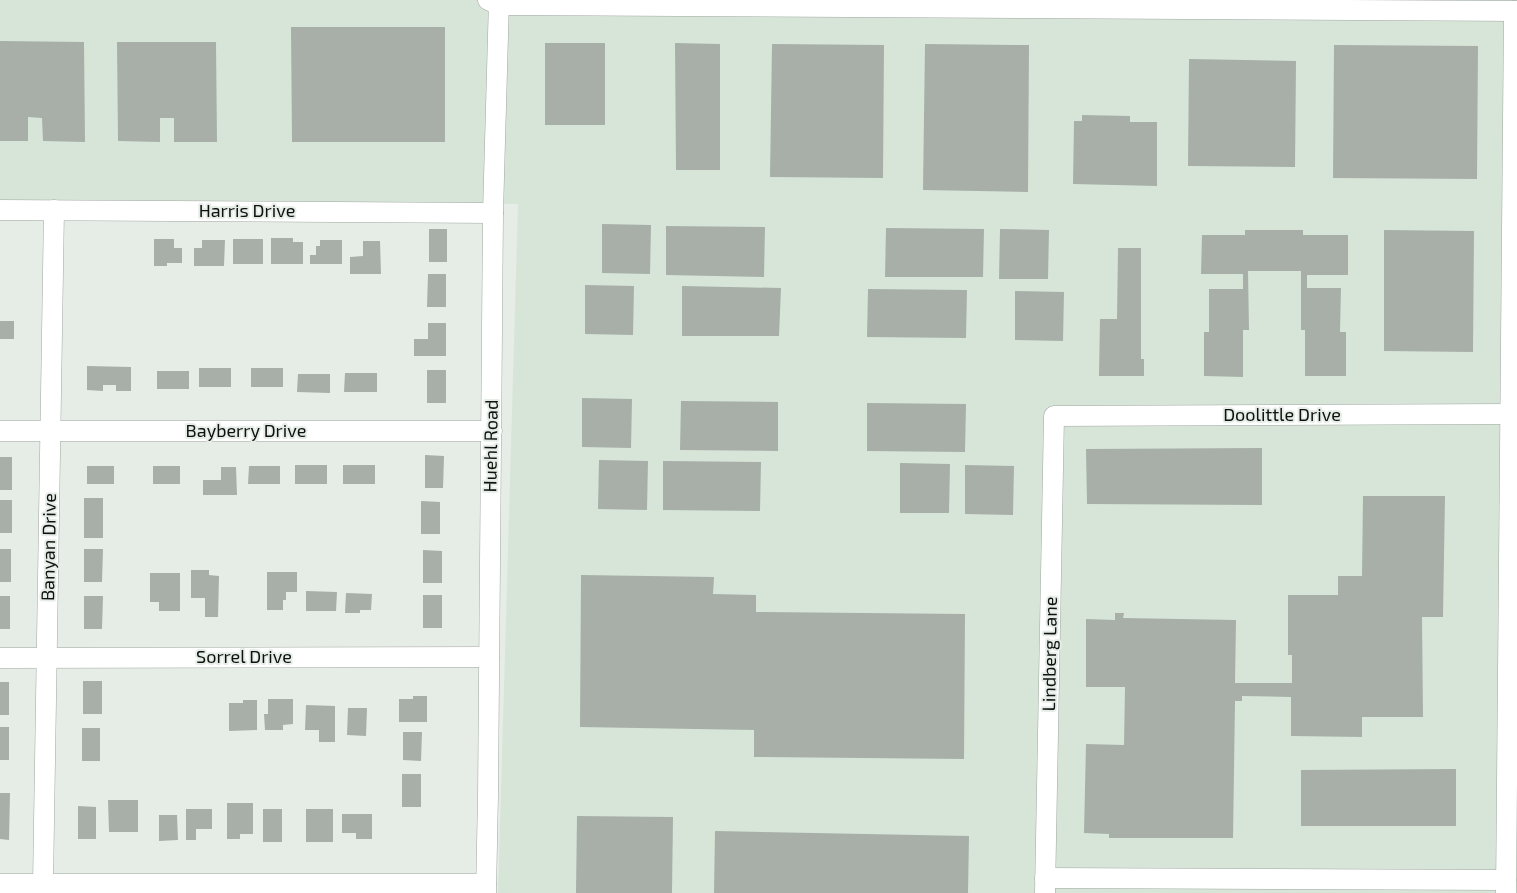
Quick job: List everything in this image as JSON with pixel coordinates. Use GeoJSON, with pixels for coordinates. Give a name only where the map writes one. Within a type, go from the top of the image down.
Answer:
{"type":"FeatureCollection","features":[{"type":"Feature","properties":{"kind":"street"},"geometry":{"type":"LineString","coordinates":[[496,2],[1093,4],[1516,11],[1506,887],[1045,885]]}},
{"type":"Feature","properties":{"kind":"street","name":"Huehl Road"},"geometry":{"type":"LineString","coordinates":[[486,889],[496,2]]}},
{"type":"Feature","properties":{"kind":"street","name":"Harris Drive"},"geometry":{"type":"LineString","coordinates":[[0,210],[493,213]]}},
{"type":"Feature","properties":{"kind":"street","name":"Banyan Drive"},"geometry":{"type":"LineString","coordinates":[[44,884],[54,210]]}},
{"type":"Feature","properties":{"kind":"street","name":"Doolittle Drive"},"geometry":{"type":"LineString","coordinates":[[1054,416],[1510,414]]}},
{"type":"Feature","properties":{"kind":"street","name":"Lindberg Lane"},"geometry":{"type":"LineString","coordinates":[[1045,885],[1054,416]]}},
{"type":"Feature","properties":{"kind":"street","name":"Bayberry Drive"},"geometry":{"type":"LineString","coordinates":[[0,431],[492,431]]}},
{"type":"Feature","properties":{"kind":"street","name":"Sorrel Drive"},"geometry":{"type":"LineString","coordinates":[[0,658],[489,657]]}},
{"type":"Feature","properties":{"kind":"street"},"geometry":{"type":"LineString","coordinates":[[0,884],[486,889]]}},
{"type":"Feature","properties":{"kind":"shaded area"},"geometry":{"type":"Polygon","coordinates":[[[0,0],[1517,0],[1517,893],[498,893],[518,204],[0,206],[0,0]]]}},
{"type":"Feature","properties":{"kind":"building"},"geometry":{"type":"Polygon","coordinates":[[[291,27],[445,27],[445,142],[292,142],[291,27]]]}},
{"type":"Feature","properties":{"kind":"building"},"geometry":{"type":"Polygon","coordinates":[[[0,41],[84,42],[85,142],[43,141],[42,118],[28,117],[28,141],[0,141],[0,41]]]}},
{"type":"Feature","properties":{"kind":"building"},"geometry":{"type":"Polygon","coordinates":[[[117,42],[216,42],[217,142],[174,142],[174,118],[160,118],[160,142],[118,141],[117,42]]]}},
{"type":"Feature","properties":{"kind":"building"},"geometry":{"type":"Polygon","coordinates":[[[545,43],[605,43],[605,125],[545,125],[545,43]]]}},
{"type":"Feature","properties":{"kind":"building"},"geometry":{"type":"Polygon","coordinates":[[[675,43],[720,44],[720,170],[676,170],[675,43]]]}},
{"type":"Feature","properties":{"kind":"building"},"geometry":{"type":"Polygon","coordinates":[[[772,44],[884,45],[883,178],[770,177],[772,44]]]}},
{"type":"Feature","properties":{"kind":"building"},"geometry":{"type":"Polygon","coordinates":[[[925,44],[1029,45],[1028,192],[923,190],[925,44]]]}},
{"type":"Feature","properties":{"kind":"building"},"geometry":{"type":"Polygon","coordinates":[[[1334,45],[1478,46],[1477,179],[1333,178],[1334,45]]]}},
{"type":"Feature","properties":{"kind":"building"},"geometry":{"type":"Polygon","coordinates":[[[1189,59],[1296,61],[1295,167],[1188,166],[1189,59]]]}},
{"type":"Feature","properties":{"kind":"building"},"geometry":{"type":"Polygon","coordinates":[[[1082,115],[1130,116],[1130,122],[1157,122],[1157,186],[1073,184],[1074,121],[1082,121],[1082,115]]]}},
{"type":"Feature","properties":{"kind":"building"},"geometry":{"type":"Polygon","coordinates":[[[602,224],[651,225],[650,274],[602,273],[602,224]]]}},
{"type":"Feature","properties":{"kind":"building"},"geometry":{"type":"Polygon","coordinates":[[[666,226],[765,227],[764,277],[666,275],[666,226]]]}},
{"type":"Feature","properties":{"kind":"building"},"geometry":{"type":"Polygon","coordinates":[[[886,228],[984,229],[983,277],[885,277],[886,228]]]}},
{"type":"Feature","properties":{"kind":"building"},"geometry":{"type":"Polygon","coordinates":[[[429,229],[447,229],[447,262],[429,262],[429,229]]]}},
{"type":"Feature","properties":{"kind":"building"},"geometry":{"type":"Polygon","coordinates":[[[1000,229],[1049,230],[1048,279],[999,279],[1000,229]]]}},
{"type":"Feature","properties":{"kind":"building"},"geometry":{"type":"Polygon","coordinates":[[[1245,230],[1303,230],[1303,235],[1348,235],[1348,275],[1307,275],[1307,288],[1341,288],[1340,332],[1346,332],[1346,376],[1305,376],[1305,330],[1301,330],[1301,271],[1248,271],[1249,330],[1243,330],[1243,377],[1204,376],[1204,332],[1209,332],[1209,289],[1243,289],[1243,274],[1201,274],[1202,235],[1245,235],[1245,230]]]}},
{"type":"Feature","properties":{"kind":"building"},"geometry":{"type":"Polygon","coordinates":[[[1384,230],[1474,231],[1473,352],[1384,351],[1384,230]]]}},
{"type":"Feature","properties":{"kind":"building"},"geometry":{"type":"Polygon","coordinates":[[[271,238],[293,238],[293,242],[303,242],[303,264],[271,264],[271,238]]]}},
{"type":"Feature","properties":{"kind":"building"},"geometry":{"type":"Polygon","coordinates":[[[154,239],[174,239],[174,248],[182,248],[182,263],[167,263],[167,266],[154,266],[154,239]]]}},
{"type":"Feature","properties":{"kind":"building"},"geometry":{"type":"Polygon","coordinates":[[[233,239],[263,239],[263,264],[233,264],[233,239]]]}},
{"type":"Feature","properties":{"kind":"building"},"geometry":{"type":"Polygon","coordinates":[[[202,240],[225,240],[224,266],[194,266],[194,248],[202,248],[202,240]]]}},
{"type":"Feature","properties":{"kind":"building"},"geometry":{"type":"Polygon","coordinates":[[[320,240],[342,240],[342,264],[310,264],[310,255],[316,255],[316,246],[320,246],[320,240]]]}},
{"type":"Feature","properties":{"kind":"building"},"geometry":{"type":"Polygon","coordinates":[[[363,241],[380,241],[381,274],[350,274],[350,257],[363,256],[363,241]]]}},
{"type":"Feature","properties":{"kind":"building"},"geometry":{"type":"Polygon","coordinates":[[[1118,248],[1141,248],[1141,359],[1144,359],[1144,376],[1099,376],[1100,319],[1117,319],[1118,248]]]}},
{"type":"Feature","properties":{"kind":"building"},"geometry":{"type":"Polygon","coordinates":[[[428,274],[446,274],[446,307],[427,307],[428,274]]]}},
{"type":"Feature","properties":{"kind":"building"},"geometry":{"type":"Polygon","coordinates":[[[585,285],[634,286],[633,335],[585,334],[585,285]]]}},
{"type":"Feature","properties":{"kind":"building"},"geometry":{"type":"Polygon","coordinates":[[[682,286],[781,288],[779,336],[682,336],[682,286]]]}},
{"type":"Feature","properties":{"kind":"building"},"geometry":{"type":"Polygon","coordinates":[[[868,289],[967,290],[966,338],[867,337],[868,289]]]}},
{"type":"Feature","properties":{"kind":"building"},"geometry":{"type":"Polygon","coordinates":[[[1015,291],[1064,292],[1063,341],[1015,340],[1015,291]]]}},
{"type":"Feature","properties":{"kind":"building"},"geometry":{"type":"Polygon","coordinates":[[[0,321],[14,321],[14,339],[0,339],[0,321]]]}},
{"type":"Feature","properties":{"kind":"building"},"geometry":{"type":"Polygon","coordinates":[[[428,323],[446,323],[446,356],[414,356],[414,339],[428,339],[428,323]]]}},
{"type":"Feature","properties":{"kind":"building"},"geometry":{"type":"Polygon","coordinates":[[[87,366],[131,367],[131,391],[116,391],[116,385],[103,385],[103,391],[87,390],[87,366]]]}},
{"type":"Feature","properties":{"kind":"building"},"geometry":{"type":"Polygon","coordinates":[[[199,368],[231,368],[231,387],[199,387],[199,368]]]}},
{"type":"Feature","properties":{"kind":"building"},"geometry":{"type":"Polygon","coordinates":[[[251,368],[283,368],[283,387],[251,387],[251,368]]]}},
{"type":"Feature","properties":{"kind":"building"},"geometry":{"type":"Polygon","coordinates":[[[427,370],[446,370],[446,403],[427,403],[427,370]]]}},
{"type":"Feature","properties":{"kind":"building"},"geometry":{"type":"Polygon","coordinates":[[[157,371],[189,371],[189,389],[157,389],[157,371]]]}},
{"type":"Feature","properties":{"kind":"building"},"geometry":{"type":"Polygon","coordinates":[[[345,373],[377,373],[377,392],[344,392],[345,373]]]}},
{"type":"Feature","properties":{"kind":"building"},"geometry":{"type":"Polygon","coordinates":[[[298,374],[330,374],[330,393],[297,392],[298,374]]]}},
{"type":"Feature","properties":{"kind":"building"},"geometry":{"type":"Polygon","coordinates":[[[582,398],[632,399],[631,448],[582,447],[582,398]]]}},
{"type":"Feature","properties":{"kind":"building"},"geometry":{"type":"Polygon","coordinates":[[[681,401],[778,402],[778,451],[680,450],[681,401]]]}},
{"type":"Feature","properties":{"kind":"building"},"geometry":{"type":"Polygon","coordinates":[[[867,403],[966,404],[965,452],[867,451],[867,403]]]}},
{"type":"Feature","properties":{"kind":"building"},"geometry":{"type":"Polygon","coordinates":[[[1262,448],[1262,505],[1087,504],[1086,449],[1262,448]]]}},
{"type":"Feature","properties":{"kind":"building"},"geometry":{"type":"Polygon","coordinates":[[[425,455],[444,456],[443,488],[425,488],[425,455]]]}},
{"type":"Feature","properties":{"kind":"building"},"geometry":{"type":"Polygon","coordinates":[[[0,457],[12,457],[12,490],[0,490],[0,457]]]}},
{"type":"Feature","properties":{"kind":"building"},"geometry":{"type":"Polygon","coordinates":[[[599,460],[648,461],[647,510],[598,509],[599,460]]]}},
{"type":"Feature","properties":{"kind":"building"},"geometry":{"type":"Polygon","coordinates":[[[663,461],[761,462],[760,511],[663,510],[663,461]]]}},
{"type":"Feature","properties":{"kind":"building"},"geometry":{"type":"Polygon","coordinates":[[[900,463],[950,464],[949,513],[900,513],[900,463]]]}},
{"type":"Feature","properties":{"kind":"building"},"geometry":{"type":"Polygon","coordinates":[[[295,465],[327,465],[327,484],[295,484],[295,465]]]}},
{"type":"Feature","properties":{"kind":"building"},"geometry":{"type":"Polygon","coordinates":[[[343,465],[375,465],[375,484],[343,484],[343,465]]]}},
{"type":"Feature","properties":{"kind":"building"},"geometry":{"type":"Polygon","coordinates":[[[965,465],[1014,466],[1013,515],[965,514],[965,465]]]}},
{"type":"Feature","properties":{"kind":"building"},"geometry":{"type":"Polygon","coordinates":[[[87,466],[114,466],[114,484],[87,484],[87,466]]]}},
{"type":"Feature","properties":{"kind":"building"},"geometry":{"type":"Polygon","coordinates":[[[153,466],[180,466],[180,484],[153,484],[153,466]]]}},
{"type":"Feature","properties":{"kind":"building"},"geometry":{"type":"Polygon","coordinates":[[[249,466],[280,466],[280,484],[248,484],[249,466]]]}},
{"type":"Feature","properties":{"kind":"building"},"geometry":{"type":"Polygon","coordinates":[[[221,467],[236,467],[237,495],[203,495],[203,480],[221,480],[221,467]]]}},
{"type":"Feature","properties":{"kind":"building"},"geometry":{"type":"Polygon","coordinates":[[[1363,496],[1445,496],[1443,617],[1422,617],[1423,717],[1362,717],[1362,737],[1291,736],[1291,697],[1242,696],[1242,701],[1235,701],[1233,838],[1109,838],[1109,834],[1084,833],[1086,744],[1124,745],[1125,687],[1086,687],[1086,619],[1115,620],[1115,613],[1124,613],[1123,618],[1236,620],[1235,683],[1292,683],[1292,655],[1288,655],[1288,595],[1338,595],[1338,576],[1362,576],[1363,496]]]}},
{"type":"Feature","properties":{"kind":"building"},"geometry":{"type":"Polygon","coordinates":[[[84,498],[103,498],[103,538],[84,538],[84,498]]]}},
{"type":"Feature","properties":{"kind":"building"},"geometry":{"type":"Polygon","coordinates":[[[0,500],[12,500],[12,533],[0,533],[0,500]]]}},
{"type":"Feature","properties":{"kind":"building"},"geometry":{"type":"Polygon","coordinates":[[[421,501],[440,502],[440,534],[421,534],[421,501]]]}},
{"type":"Feature","properties":{"kind":"building"},"geometry":{"type":"Polygon","coordinates":[[[0,549],[11,549],[11,582],[0,582],[0,549]]]}},
{"type":"Feature","properties":{"kind":"building"},"geometry":{"type":"Polygon","coordinates":[[[84,549],[103,549],[102,582],[84,582],[84,549]]]}},
{"type":"Feature","properties":{"kind":"building"},"geometry":{"type":"Polygon","coordinates":[[[423,550],[442,551],[442,583],[423,583],[423,550]]]}},
{"type":"Feature","properties":{"kind":"building"},"geometry":{"type":"Polygon","coordinates":[[[191,570],[209,570],[209,575],[219,576],[218,617],[205,617],[205,598],[191,598],[191,570]]]}},
{"type":"Feature","properties":{"kind":"building"},"geometry":{"type":"Polygon","coordinates":[[[267,572],[297,572],[297,592],[286,592],[286,600],[283,600],[283,610],[267,610],[267,572]]]}},
{"type":"Feature","properties":{"kind":"building"},"geometry":{"type":"Polygon","coordinates":[[[150,573],[180,573],[180,611],[159,611],[159,602],[150,602],[150,573]]]}},
{"type":"Feature","properties":{"kind":"building"},"geometry":{"type":"Polygon","coordinates":[[[581,575],[714,577],[713,594],[756,595],[756,612],[965,614],[964,759],[754,757],[754,730],[580,727],[581,575]]]}},
{"type":"Feature","properties":{"kind":"building"},"geometry":{"type":"Polygon","coordinates":[[[306,591],[337,592],[336,611],[306,611],[306,591]]]}},
{"type":"Feature","properties":{"kind":"building"},"geometry":{"type":"Polygon","coordinates":[[[346,593],[372,594],[371,610],[360,610],[360,613],[345,613],[346,593]]]}},
{"type":"Feature","properties":{"kind":"building"},"geometry":{"type":"Polygon","coordinates":[[[423,595],[442,595],[442,628],[423,628],[423,595]]]}},
{"type":"Feature","properties":{"kind":"building"},"geometry":{"type":"Polygon","coordinates":[[[0,596],[10,596],[10,629],[0,629],[0,596]]]}},
{"type":"Feature","properties":{"kind":"building"},"geometry":{"type":"Polygon","coordinates":[[[84,596],[103,596],[102,629],[84,629],[84,596]]]}},
{"type":"Feature","properties":{"kind":"building"},"geometry":{"type":"Polygon","coordinates":[[[83,681],[102,681],[102,714],[83,714],[83,681]]]}},
{"type":"Feature","properties":{"kind":"building"},"geometry":{"type":"Polygon","coordinates":[[[0,682],[9,682],[9,715],[0,715],[0,682]]]}},
{"type":"Feature","properties":{"kind":"building"},"geometry":{"type":"Polygon","coordinates":[[[413,696],[427,696],[427,722],[399,722],[399,699],[413,699],[413,696]]]}},
{"type":"Feature","properties":{"kind":"building"},"geometry":{"type":"Polygon","coordinates":[[[268,699],[293,699],[293,724],[283,725],[283,730],[265,730],[264,714],[268,714],[268,699]]]}},
{"type":"Feature","properties":{"kind":"building"},"geometry":{"type":"Polygon","coordinates":[[[243,700],[257,700],[257,730],[229,731],[229,703],[243,703],[243,700]]]}},
{"type":"Feature","properties":{"kind":"building"},"geometry":{"type":"Polygon","coordinates":[[[306,705],[335,706],[335,742],[319,742],[319,730],[305,730],[306,705]]]}},
{"type":"Feature","properties":{"kind":"building"},"geometry":{"type":"Polygon","coordinates":[[[348,708],[367,708],[366,736],[347,735],[348,708]]]}},
{"type":"Feature","properties":{"kind":"building"},"geometry":{"type":"Polygon","coordinates":[[[0,727],[9,727],[9,760],[0,760],[0,727]]]}},
{"type":"Feature","properties":{"kind":"building"},"geometry":{"type":"Polygon","coordinates":[[[82,728],[100,728],[100,761],[82,761],[82,728]]]}},
{"type":"Feature","properties":{"kind":"building"},"geometry":{"type":"Polygon","coordinates":[[[403,732],[422,732],[421,761],[403,760],[403,732]]]}},
{"type":"Feature","properties":{"kind":"building"},"geometry":{"type":"Polygon","coordinates":[[[1456,769],[1456,826],[1301,826],[1301,770],[1456,769]]]}},
{"type":"Feature","properties":{"kind":"building"},"geometry":{"type":"Polygon","coordinates":[[[402,774],[421,774],[421,807],[402,807],[402,774]]]}},
{"type":"Feature","properties":{"kind":"building"},"geometry":{"type":"Polygon","coordinates":[[[0,793],[10,793],[9,840],[0,839],[0,793]]]}},
{"type":"Feature","properties":{"kind":"building"},"geometry":{"type":"Polygon","coordinates":[[[108,800],[138,800],[138,832],[109,832],[108,800]]]}},
{"type":"Feature","properties":{"kind":"building"},"geometry":{"type":"Polygon","coordinates":[[[227,803],[253,803],[253,834],[240,834],[240,839],[227,839],[227,803]]]}},
{"type":"Feature","properties":{"kind":"building"},"geometry":{"type":"Polygon","coordinates":[[[78,806],[96,807],[96,839],[78,839],[78,806]]]}},
{"type":"Feature","properties":{"kind":"building"},"geometry":{"type":"Polygon","coordinates":[[[186,809],[212,809],[212,829],[196,829],[196,840],[186,840],[186,809]]]}},
{"type":"Feature","properties":{"kind":"building"},"geometry":{"type":"Polygon","coordinates":[[[263,809],[282,809],[282,842],[263,842],[263,809]]]}},
{"type":"Feature","properties":{"kind":"building"},"geometry":{"type":"Polygon","coordinates":[[[306,809],[333,809],[333,842],[306,842],[306,809]]]}},
{"type":"Feature","properties":{"kind":"building"},"geometry":{"type":"Polygon","coordinates":[[[342,814],[372,814],[372,839],[356,839],[356,833],[342,833],[342,814]]]}},
{"type":"Feature","properties":{"kind":"building"},"geometry":{"type":"Polygon","coordinates":[[[159,815],[177,815],[178,840],[159,841],[159,815]]]}},
{"type":"Feature","properties":{"kind":"building"},"geometry":{"type":"Polygon","coordinates":[[[577,816],[673,817],[672,893],[576,893],[577,816]]]}},
{"type":"Feature","properties":{"kind":"building"},"geometry":{"type":"Polygon","coordinates":[[[715,831],[969,836],[968,893],[714,893],[715,831]]]}}]}
